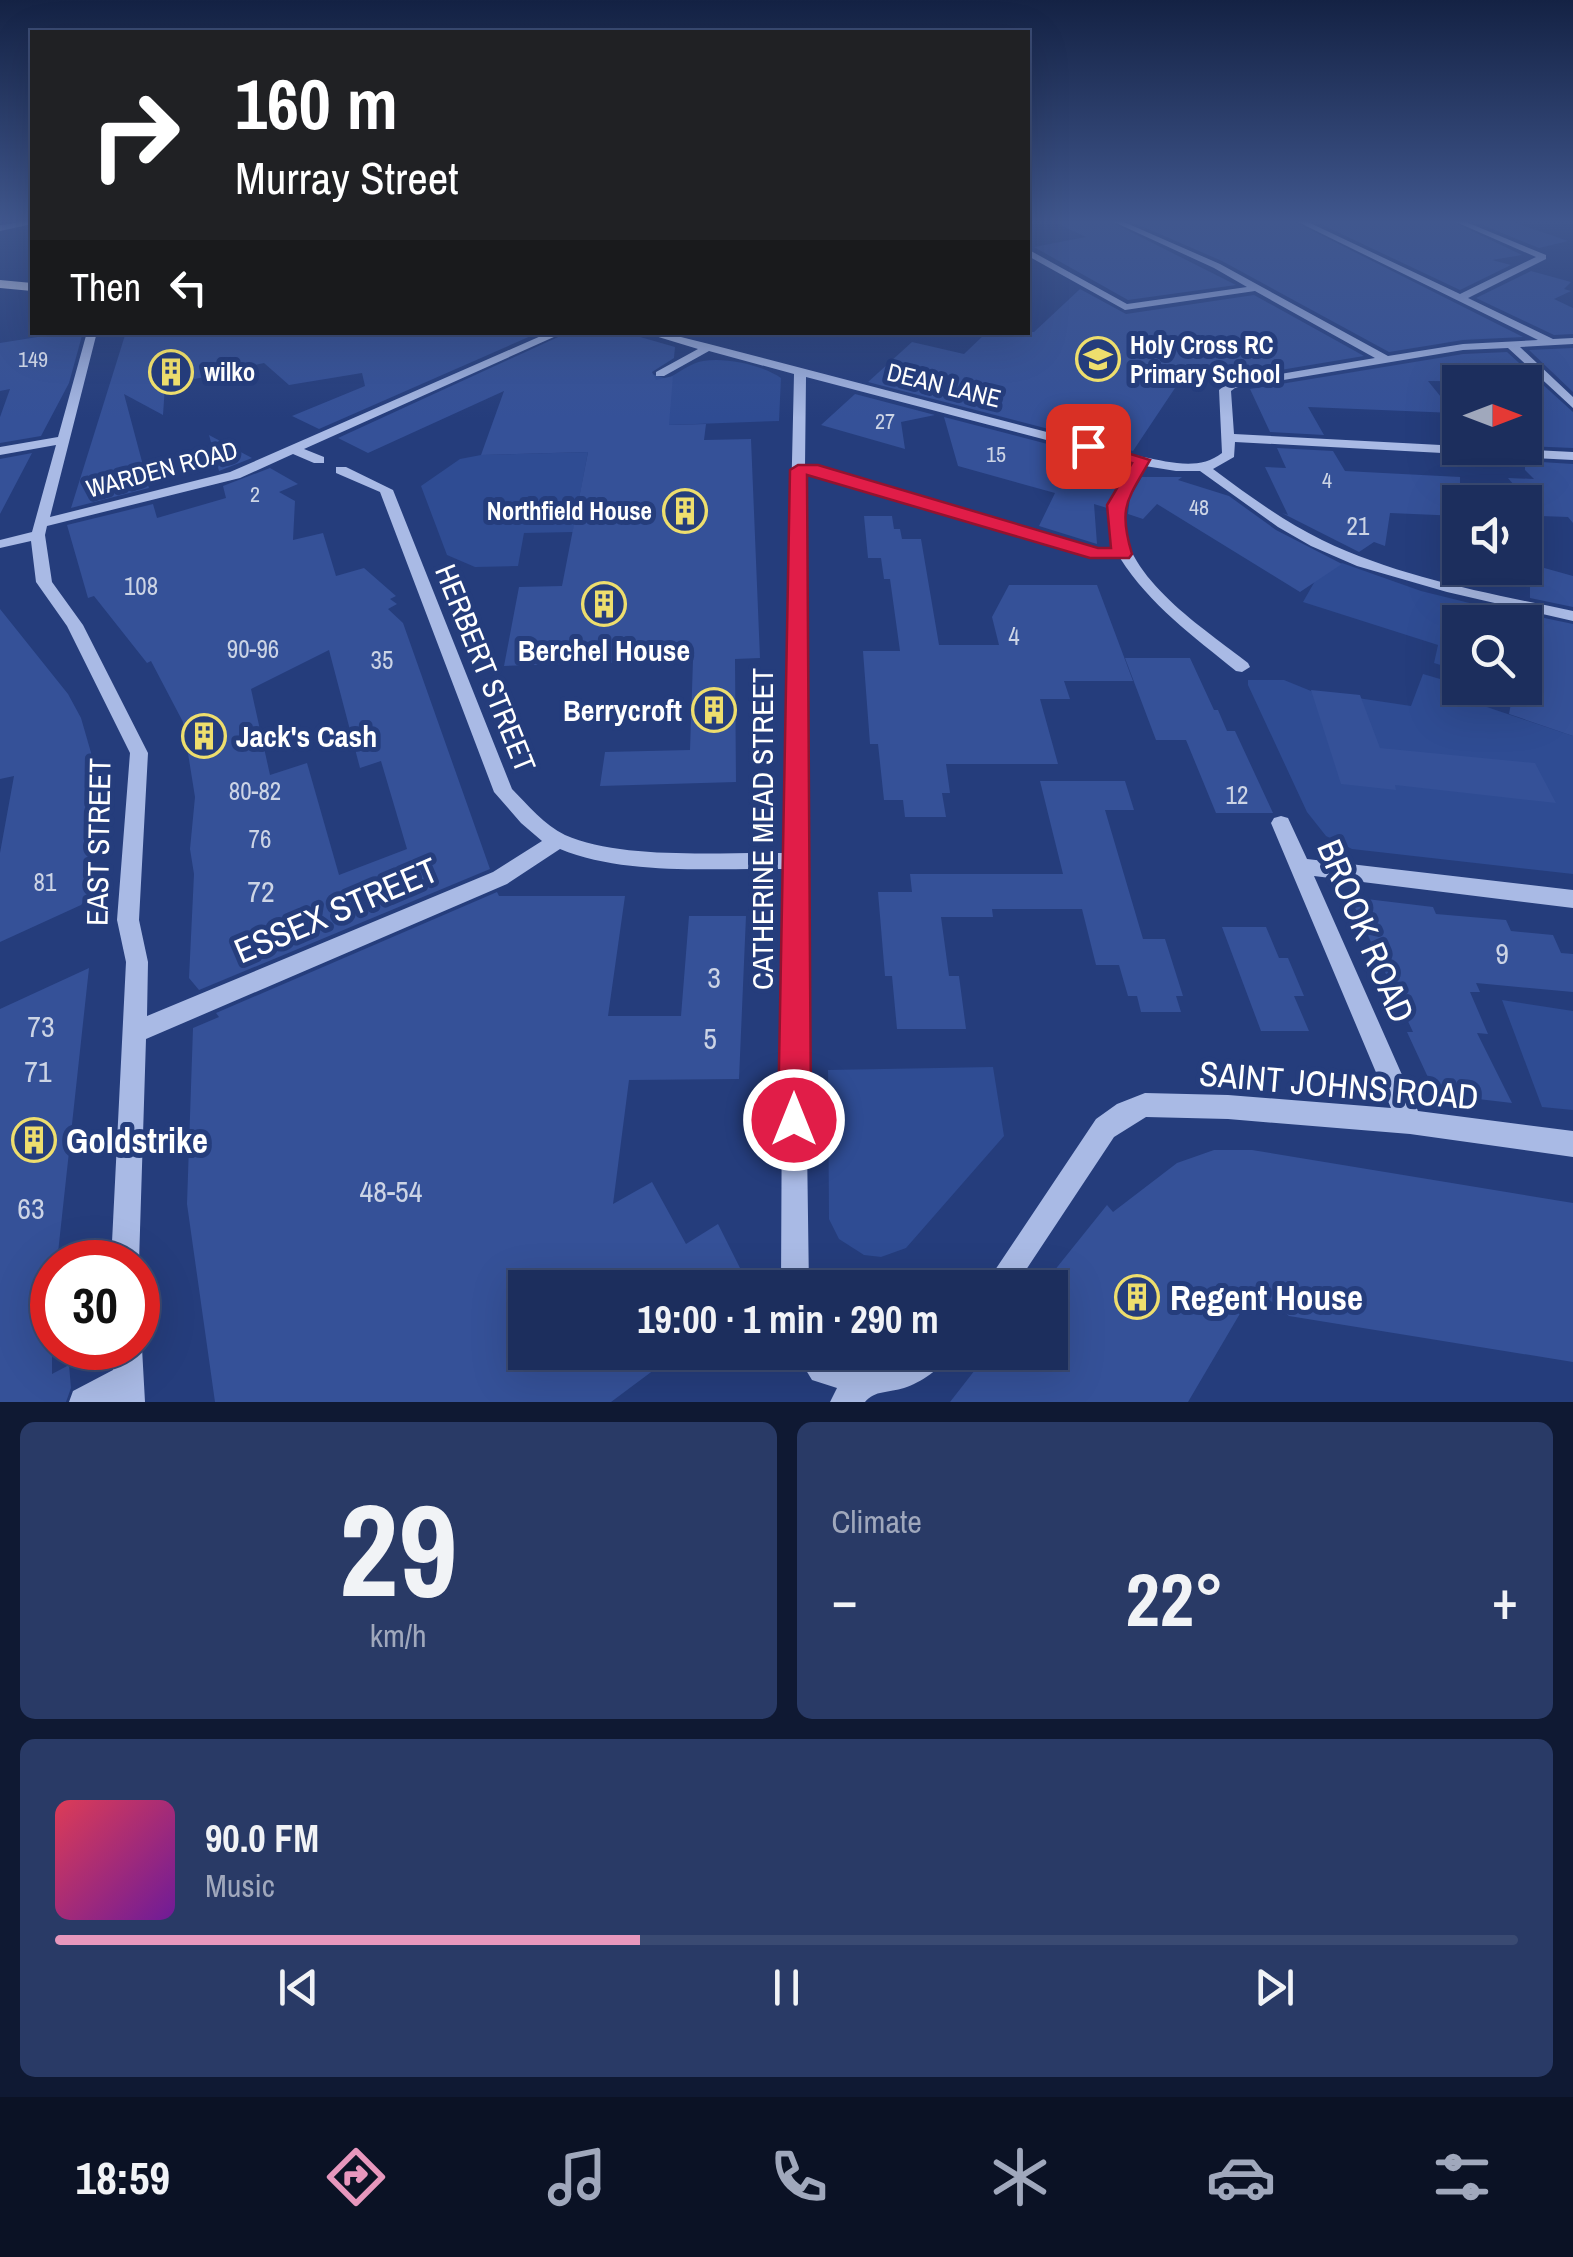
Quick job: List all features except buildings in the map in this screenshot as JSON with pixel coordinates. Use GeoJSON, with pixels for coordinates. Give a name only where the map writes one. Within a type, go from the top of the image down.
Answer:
{"type":"FeatureCollection","features":[{"type":"Feature","properties":{"kind":"street"},"geometry":{"type":"LineString","coordinates":[[1089,287],[1125,308],[1257,288],[1385,358]]}},
{"type":"Feature","properties":{"kind":"street"},"geometry":{"type":"LineString","coordinates":[[1443,287],[1551,342]]}},
{"type":"Feature","properties":{"kind":"street"},"geometry":{"type":"LineString","coordinates":[[1462,296],[1480,287]]}},
{"type":"Feature","properties":{"kind":"street","name":"EAST STREET"},"geometry":{"type":"LineString","coordinates":[[91,335],[39,529],[44,582],[74,625],[139,753],[128,920],[137,962],[125,1240]]}},
{"type":"Feature","properties":{"kind":"street","name":"WARDEN ROAD"},"geometry":{"type":"LineString","coordinates":[[0,544],[39,529],[235,475],[553,335]]}},
{"type":"Feature","properties":{"kind":"street","name":"DEAN LANE"},"geometry":{"type":"LineString","coordinates":[[659,335],[1142,460],[1204,468]]}},
{"type":"Feature","properties":{"kind":"street"},"geometry":{"type":"LineString","coordinates":[[1573,340],[1385,358],[1227,387],[1229,454],[1204,468],[1286,526],[1335,552],[1452,589],[1573,616]]}},
{"type":"Feature","properties":{"kind":"street"},"geometry":{"type":"LineString","coordinates":[[1512,345],[1573,404]]}},
{"type":"Feature","properties":{"kind":"street"},"geometry":{"type":"LineString","coordinates":[[660,374],[709,347]]}},
{"type":"Feature","properties":{"kind":"street","name":"CATHERINE MEAD STREET"},"geometry":{"type":"LineString","coordinates":[[795,1270],[794,861],[800,372]]}},
{"type":"Feature","properties":{"kind":"street"},"geometry":{"type":"LineString","coordinates":[[1231,438],[1573,456]]}},
{"type":"Feature","properties":{"kind":"street"},"geometry":{"type":"LineString","coordinates":[[0,451],[63,440]]}},
{"type":"Feature","properties":{"kind":"street"},"geometry":{"type":"LineString","coordinates":[[294,450],[319,460]]}},
{"type":"Feature","properties":{"kind":"street"},"geometry":{"type":"LineString","coordinates":[[1142,460],[1116,505],[1122,554],[1152,591],[1242,667]]}},
{"type":"Feature","properties":{"kind":"street","name":"HERBERT STREET"},"geometry":{"type":"LineString","coordinates":[[341,470],[386,490],[504,792],[529,819],[558,841],[616,854],[794,861]]}},
{"type":"Feature","properties":{"kind":"street"},"geometry":{"type":"LineString","coordinates":[[798,470],[818,470],[1096,554],[1122,554]]}},
{"type":"Feature","properties":{"kind":"street","name":"BROOK ROAD"},"geometry":{"type":"LineString","coordinates":[[1281,823],[1410,1122]]}},
{"type":"Feature","properties":{"kind":"street","name":"ESSEX STREET"},"geometry":{"type":"LineString","coordinates":[[135,1032],[500,878],[558,841]]}},
{"type":"Feature","properties":{"kind":"street"},"geometry":{"type":"LineString","coordinates":[[1300,866],[1573,899]]}},
{"type":"Feature","properties":{"kind":"street","name":"SAINT JOHNS ROAD"},"geometry":{"type":"LineString","coordinates":[[1009,1270],[1105,1128],[1145,1105],[1228,1107],[1410,1122],[1573,1144]]}},
{"type":"Feature","properties":{"kind":"street"},"geometry":{"type":"LineString","coordinates":[[824,1370],[854,1391],[907,1370]]}},
{"type":"Feature","properties":{"kind":"street"},"geometry":{"type":"LineString","coordinates":[[84,1402],[128,1390]]}},
{"type":"Feature","properties":{"kind":"shaded area"},"geometry":{"type":"Polygon","coordinates":[[[607,359],[667,379],[694,364],[712,360],[764,369],[781,378],[779,421],[669,425],[607,359]]]}},
{"type":"Feature","properties":{"kind":"shaded area"},"geometry":{"type":"Polygon","coordinates":[[[588,452],[573,532],[524,533],[518,566],[475,567],[447,555],[421,486],[460,459],[588,452]]]}},
{"type":"Feature","properties":{"kind":"shaded area"},"geometry":{"type":"Polygon","coordinates":[[[1342,563],[1421,591],[1478,605],[1442,605],[1442,665],[1434,663],[1438,645],[1303,602],[1315,581],[1342,563]]]}},
{"type":"Feature","properties":{"kind":"shaded area"},"geometry":{"type":"Polygon","coordinates":[[[1423,674],[1442,680],[1442,705],[1481,705],[1573,736],[1573,874],[1352,849],[1326,836],[1307,812],[1248,680],[1284,680],[1311,691],[1411,706],[1423,674]]]}},
{"type":"Feature","properties":{"kind":"shaded area"},"geometry":{"type":"Polygon","coordinates":[[[1502,1000],[1573,1011],[1573,1110],[1542,1107],[1502,1000]]]}},
{"type":"Feature","properties":{"kind":"shaded area"},"geometry":{"type":"Polygon","coordinates":[[[993,1067],[1004,1136],[906,1248],[881,1257],[864,1255],[839,1239],[829,1219],[828,1070],[993,1067]]]}},
{"type":"Feature","properties":{"kind":"place","name":"Holy Cross RC Primary School"},"geometry":{"type":"Point","coordinates":[1098,359]}},
{"type":"Feature","properties":{"kind":"place","name":"wilko"},"geometry":{"type":"Point","coordinates":[171,372]}},
{"type":"Feature","properties":{"kind":"place","name":"Northfield House"},"geometry":{"type":"Point","coordinates":[685,511]}},
{"type":"Feature","properties":{"kind":"place","name":"Berchel House"},"geometry":{"type":"Point","coordinates":[604,604]}},
{"type":"Feature","properties":{"kind":"place","name":"Berrycroft"},"geometry":{"type":"Point","coordinates":[714,710]}},
{"type":"Feature","properties":{"kind":"place","name":"Jack's Cash"},"geometry":{"type":"Point","coordinates":[204,736]}},
{"type":"Feature","properties":{"kind":"place","name":"Goldstrike"},"geometry":{"type":"Point","coordinates":[34,1140]}},
{"type":"Feature","properties":{"kind":"place","name":"Regent House"},"geometry":{"type":"Point","coordinates":[1137,1297]}},
{"type":"Feature","properties":{"kind":"route"},"geometry":{"type":"LineString","coordinates":[[794,1120],[798,470],[818,470],[1096,554],[1122,554],[1116,505],[1142,460],[1088,446]]}}]}
